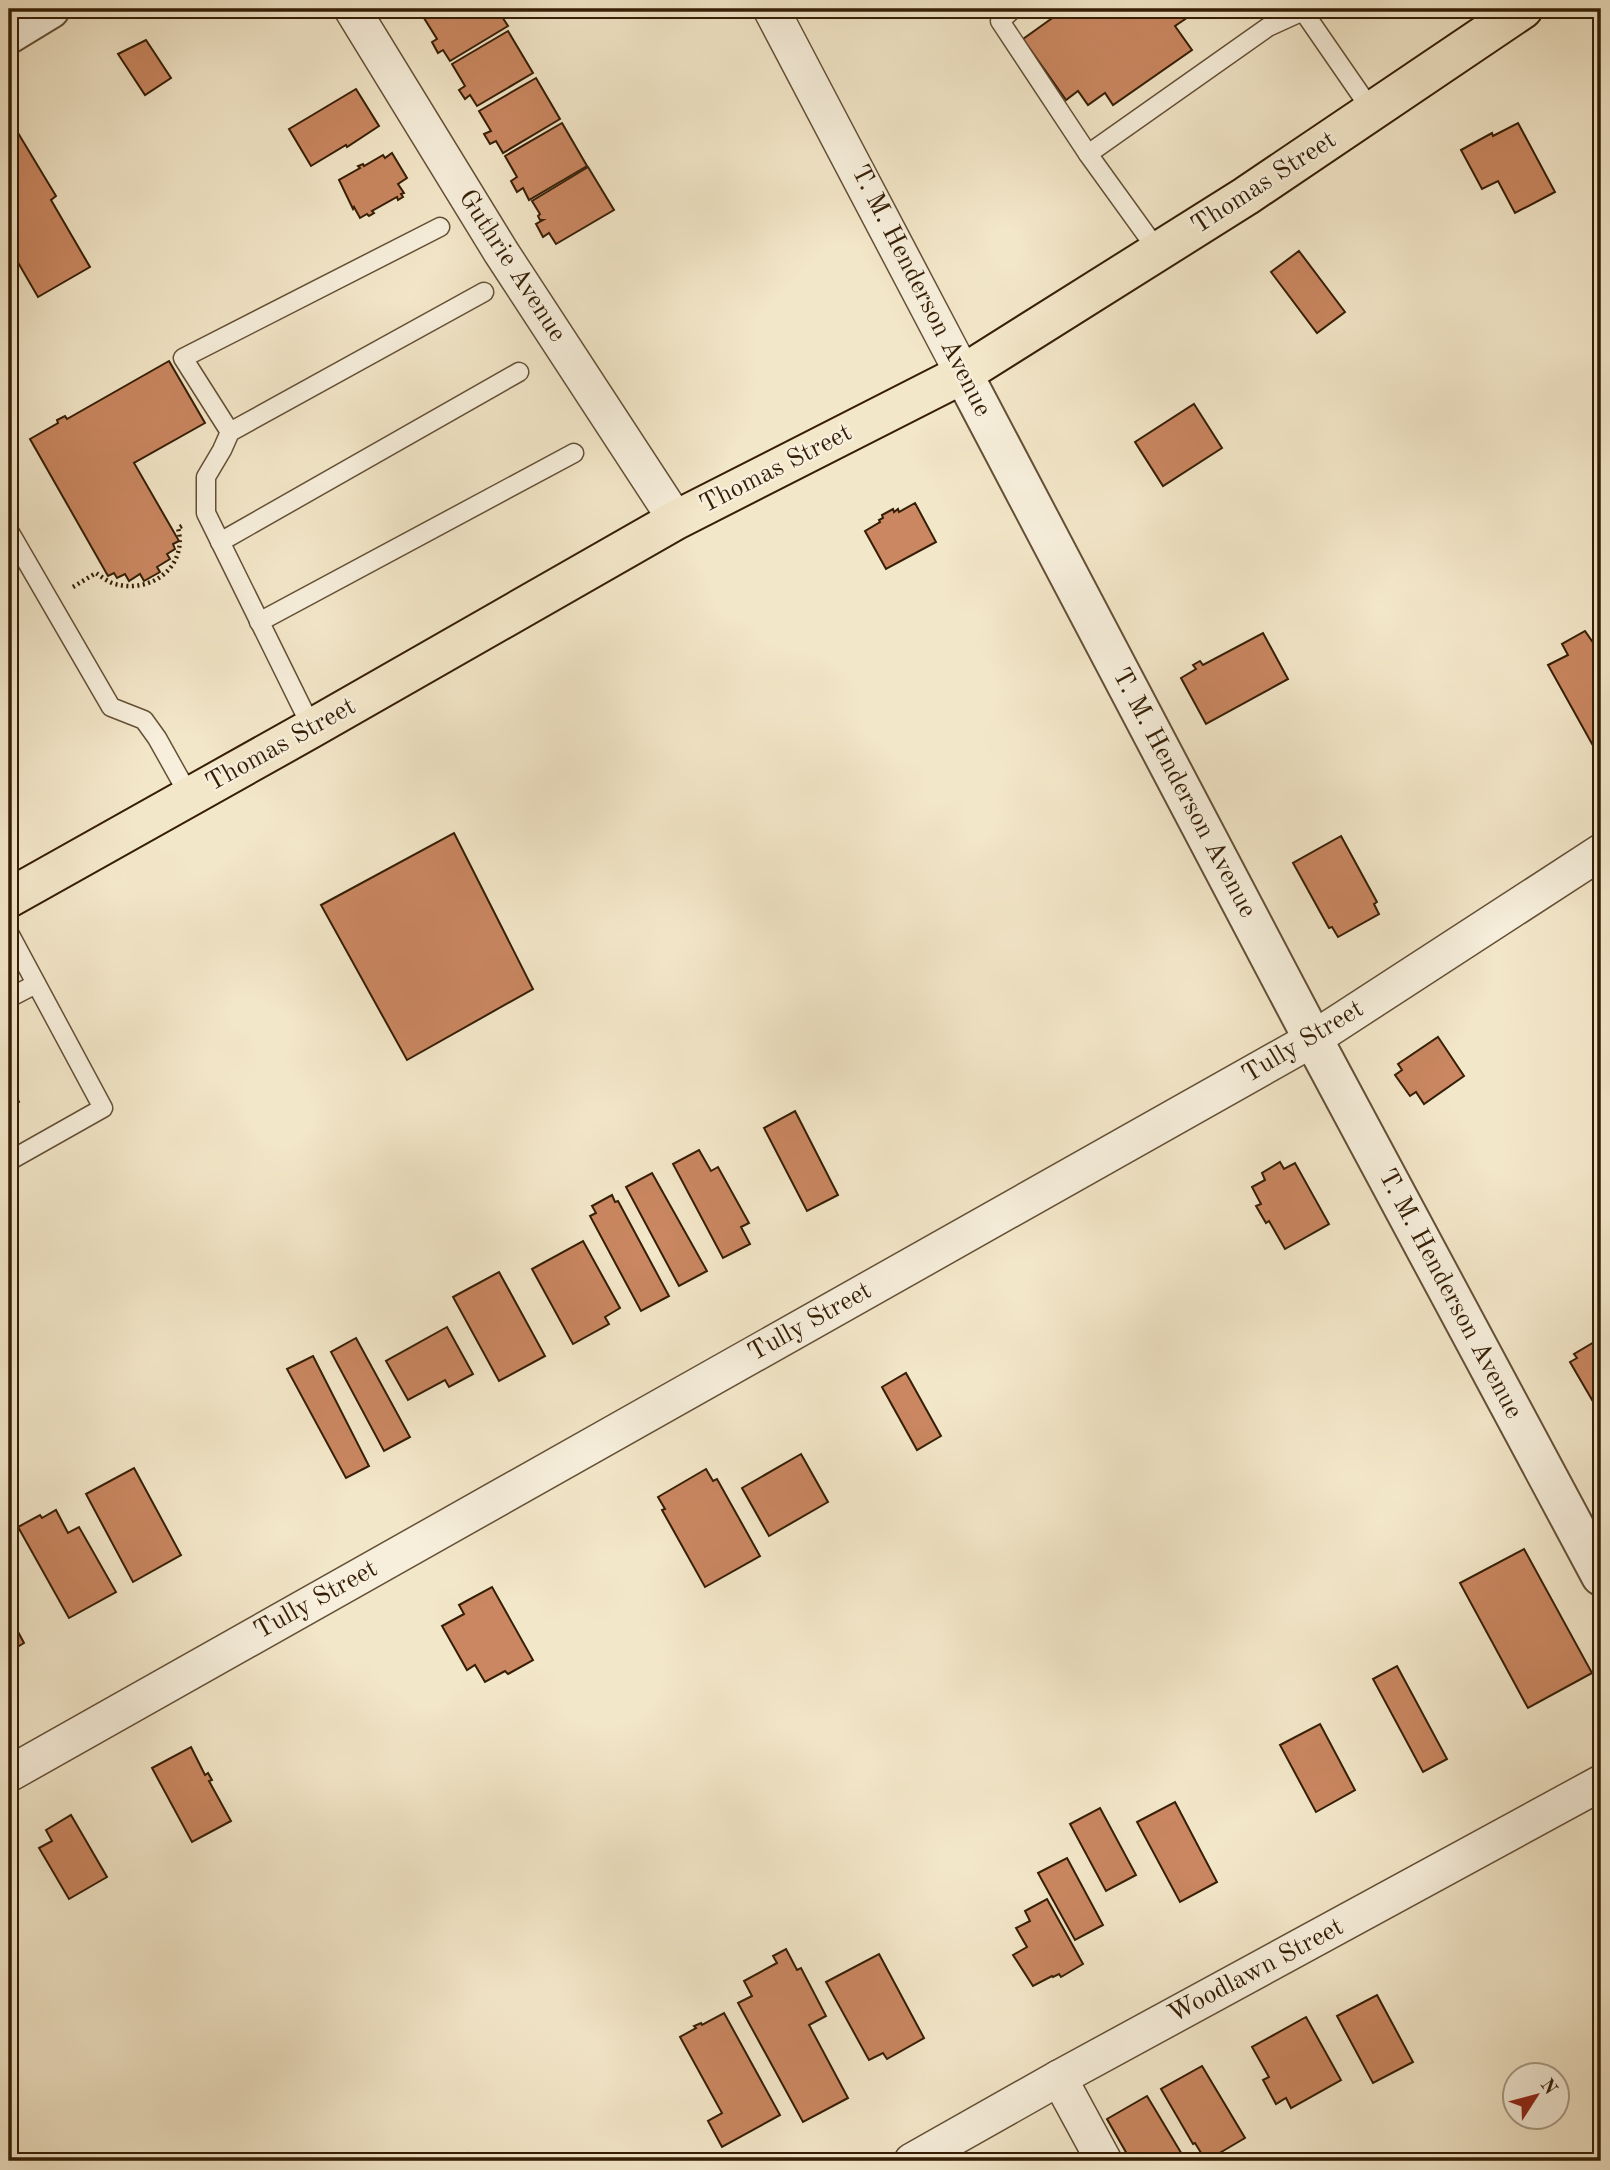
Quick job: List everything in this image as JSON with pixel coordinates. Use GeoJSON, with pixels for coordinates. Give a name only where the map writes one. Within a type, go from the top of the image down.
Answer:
{"type":"FeatureCollection","features":[{"type":"Feature","properties":{"kind":"main road","name":"Thomas Street"},"geometry":{"type":"LineString","coordinates":[[9,898],[312,729],[676,520],[963,374],[1246,196],[1523,9]]}},
{"type":"Feature","properties":{"kind":"street"},"geometry":{"type":"LineString","coordinates":[[9,34],[50,9]]}},
{"type":"Feature","properties":{"kind":"street","name":"Guthrie Avenue"},"geometry":{"type":"LineString","coordinates":[[352,9],[501,252],[676,520]]}},
{"type":"Feature","properties":{"kind":"street","name":"T. M. Henderson Avenue"},"geometry":{"type":"LineString","coordinates":[[771,9],[1313,1039],[1601,1576]]}},
{"type":"Feature","properties":{"kind":"street","name":"Tully Street"},"geometry":{"type":"LineString","coordinates":[[9,1774],[1313,1039],[1601,852]]}},
{"type":"Feature","properties":{"kind":"street","name":"Woodlawn Street"},"geometry":{"type":"LineString","coordinates":[[912,2161],[1601,1783]]}},
{"type":"Feature","properties":{"kind":"street"},"geometry":{"type":"LineString","coordinates":[[1059,2078],[1104,2161]]}},
{"type":"Feature","properties":{"kind":"lane"},"geometry":{"type":"LineString","coordinates":[[1013,9],[1000,21],[1088,154],[1158,251]]}},
{"type":"Feature","properties":{"kind":"lane"},"geometry":{"type":"LineString","coordinates":[[1088,154],[1268,27],[1303,10],[1372,111]]}},
{"type":"Feature","properties":{"kind":"lane"},"geometry":{"type":"LineString","coordinates":[[230,432],[183,358],[440,227]]}},
{"type":"Feature","properties":{"kind":"lane"},"geometry":{"type":"LineString","coordinates":[[312,729],[206,513],[206,477],[230,432],[484,292]]}},
{"type":"Feature","properties":{"kind":"lane"},"geometry":{"type":"LineString","coordinates":[[220,542],[519,372]]}},
{"type":"Feature","properties":{"kind":"lane"},"geometry":{"type":"LineString","coordinates":[[259,622],[574,453]]}},
{"type":"Feature","properties":{"kind":"lane"},"geometry":{"type":"LineString","coordinates":[[9,531],[111,707],[144,720],[190,797]]}},
{"type":"Feature","properties":{"kind":"lane"},"geometry":{"type":"LineString","coordinates":[[9,933],[103,1108],[9,1161]]}},
{"type":"Feature","properties":{"kind":"lane"},"geometry":{"type":"LineString","coordinates":[[9,998],[36,984]]}},
{"type":"Feature","properties":{"kind":"path"},"geometry":{"type":"LineString","coordinates":[[49,601],[96,573],[113,583],[125,586],[139,586],[158,580],[170,569],[178,555],[181,541],[178,528],[206,513]]}},
{"type":"Feature","properties":{"kind":"building"},"geometry":{"type":"Polygon","coordinates":[[[439,9],[497,9],[508,26],[450,61],[443,50],[438,53],[432,42],[437,39],[424,18],[439,9]]]}},
{"type":"Feature","properties":{"kind":"building"},"geometry":{"type":"Polygon","coordinates":[[[1065,9],[1200,9],[1175,26],[1192,50],[1113,105],[1105,93],[1088,105],[1078,91],[1066,100],[1023,39],[1065,9]]]}},
{"type":"Feature","properties":{"kind":"building"},"geometry":{"type":"Polygon","coordinates":[[[508,31],[533,73],[477,106],[470,95],[465,99],[459,90],[465,86],[452,64],[508,31]]]}},
{"type":"Feature","properties":{"kind":"building"},"geometry":{"type":"Polygon","coordinates":[[[146,40],[171,78],[145,95],[118,54],[146,40]]]}},
{"type":"Feature","properties":{"kind":"building"},"geometry":{"type":"Polygon","coordinates":[[[536,78],[560,119],[503,153],[496,141],[490,144],[484,134],[491,131],[479,111],[536,78]]]}},
{"type":"Feature","properties":{"kind":"building"},"geometry":{"type":"Polygon","coordinates":[[[356,89],[379,126],[311,166],[289,129],[356,89]]]}},
{"type":"Feature","properties":{"kind":"building"},"geometry":{"type":"Polygon","coordinates":[[[9,118],[56,196],[51,200],[90,267],[38,297],[9,247],[9,118]]]}},
{"type":"Feature","properties":{"kind":"building"},"geometry":{"type":"Polygon","coordinates":[[[562,123],[587,166],[529,200],[523,188],[517,192],[511,181],[517,177],[505,156],[562,123]]]}},
{"type":"Feature","properties":{"kind":"building"},"geometry":{"type":"Polygon","coordinates":[[[1518,123],[1555,192],[1515,213],[1498,181],[1482,189],[1461,150],[1518,123]]]}},
{"type":"Feature","properties":{"kind":"building"},"geometry":{"type":"Polygon","coordinates":[[[392,153],[407,178],[398,184],[404,193],[401,194],[403,197],[398,200],[397,197],[372,211],[374,213],[369,216],[367,214],[360,218],[339,180],[360,168],[358,166],[364,166],[383,155],[385,158],[392,153]]]}},
{"type":"Feature","properties":{"kind":"building"},"geometry":{"type":"Polygon","coordinates":[[[588,167],[614,210],[556,244],[549,233],[543,237],[536,224],[543,220],[540,220],[540,214],[532,201],[588,167]]]}},
{"type":"Feature","properties":{"kind":"building"},"geometry":{"type":"Polygon","coordinates":[[[1299,251],[1345,312],[1317,333],[1271,272],[1299,251]]]}},
{"type":"Feature","properties":{"kind":"building"},"geometry":{"type":"Polygon","coordinates":[[[169,361],[205,423],[134,463],[179,541],[173,544],[175,549],[167,554],[170,559],[157,567],[160,572],[144,581],[140,574],[129,581],[125,574],[117,578],[114,573],[108,576],[30,439],[58,423],[57,420],[65,416],[67,419],[169,361]]]}},
{"type":"Feature","properties":{"kind":"building"},"geometry":{"type":"Polygon","coordinates":[[[1194,404],[1222,448],[1163,486],[1135,442],[1194,404]]]}},
{"type":"Feature","properties":{"kind":"building"},"geometry":{"type":"Polygon","coordinates":[[[915,503],[936,542],[886,569],[865,531],[880,522],[882,515],[893,509],[894,512],[898,509],[899,512],[915,503]]]}},
{"type":"Feature","properties":{"kind":"building"},"geometry":{"type":"Polygon","coordinates":[[[1585,631],[1601,654],[1601,756],[1548,665],[1568,655],[1562,644],[1585,631]]]}},
{"type":"Feature","properties":{"kind":"building"},"geometry":{"type":"Polygon","coordinates":[[[1263,633],[1288,679],[1206,724],[1181,678],[1196,669],[1193,665],[1200,661],[1203,665],[1263,633]]]}},
{"type":"Feature","properties":{"kind":"building"},"geometry":{"type":"Polygon","coordinates":[[[454,833],[533,989],[407,1060],[321,905],[454,833]]]}},
{"type":"Feature","properties":{"kind":"building"},"geometry":{"type":"Polygon","coordinates":[[[1341,836],[1377,902],[1374,904],[1379,914],[1338,937],[1332,927],[1329,928],[1293,863],[1341,836]]]}},
{"type":"Feature","properties":{"kind":"building"},"geometry":{"type":"Polygon","coordinates":[[[1438,1037],[1464,1076],[1424,1104],[1416,1092],[1410,1096],[1395,1075],[1402,1070],[1398,1064],[1438,1037]]]}},
{"type":"Feature","properties":{"kind":"building"},"geometry":{"type":"Polygon","coordinates":[[[9,1083],[19,1102],[9,1108],[9,1083]]]}},
{"type":"Feature","properties":{"kind":"building"},"geometry":{"type":"Polygon","coordinates":[[[795,1111],[838,1195],[807,1211],[764,1128],[795,1111]]]}},
{"type":"Feature","properties":{"kind":"building"},"geometry":{"type":"Polygon","coordinates":[[[699,1150],[711,1171],[718,1167],[749,1223],[741,1227],[750,1244],[723,1258],[673,1164],[699,1150]]]}},
{"type":"Feature","properties":{"kind":"building"},"geometry":{"type":"Polygon","coordinates":[[[1280,1162],[1284,1169],[1295,1163],[1329,1224],[1285,1249],[1269,1221],[1266,1223],[1256,1206],[1261,1204],[1252,1187],[1265,1180],[1262,1173],[1280,1162]]]}},
{"type":"Feature","properties":{"kind":"building"},"geometry":{"type":"Polygon","coordinates":[[[652,1173],[707,1271],[679,1286],[626,1187],[652,1173]]]}},
{"type":"Feature","properties":{"kind":"building"},"geometry":{"type":"Polygon","coordinates":[[[612,1195],[615,1202],[618,1201],[669,1296],[641,1311],[590,1216],[596,1213],[592,1206],[612,1195]]]}},
{"type":"Feature","properties":{"kind":"building"},"geometry":{"type":"Polygon","coordinates":[[[583,1241],[620,1308],[605,1317],[609,1324],[573,1344],[532,1269],[583,1241]]]}},
{"type":"Feature","properties":{"kind":"building"},"geometry":{"type":"Polygon","coordinates":[[[499,1272],[545,1356],[499,1381],[453,1297],[499,1272]]]}},
{"type":"Feature","properties":{"kind":"building"},"geometry":{"type":"Polygon","coordinates":[[[447,1327],[473,1374],[449,1387],[445,1380],[408,1400],[386,1361],[447,1327]]]}},
{"type":"Feature","properties":{"kind":"building"},"geometry":{"type":"Polygon","coordinates":[[[356,1338],[410,1437],[384,1451],[331,1352],[356,1338]]]}},
{"type":"Feature","properties":{"kind":"building"},"geometry":{"type":"Polygon","coordinates":[[[1601,1338],[1601,1402],[1595,1405],[1570,1362],[1577,1358],[1574,1354],[1601,1338]]]}},
{"type":"Feature","properties":{"kind":"building"},"geometry":{"type":"Polygon","coordinates":[[[313,1356],[369,1466],[346,1478],[287,1369],[313,1356]]]}},
{"type":"Feature","properties":{"kind":"building"},"geometry":{"type":"Polygon","coordinates":[[[906,1373],[941,1436],[917,1450],[882,1387],[906,1373]]]}},
{"type":"Feature","properties":{"kind":"building"},"geometry":{"type":"Polygon","coordinates":[[[801,1454],[828,1502],[769,1536],[742,1488],[801,1454]]]}},
{"type":"Feature","properties":{"kind":"building"},"geometry":{"type":"Polygon","coordinates":[[[134,1468],[181,1555],[133,1582],[86,1494],[134,1468]]]}},
{"type":"Feature","properties":{"kind":"building"},"geometry":{"type":"Polygon","coordinates":[[[706,1469],[713,1481],[717,1479],[760,1556],[705,1587],[662,1510],[665,1509],[658,1497],[706,1469]]]}},
{"type":"Feature","properties":{"kind":"building"},"geometry":{"type":"Polygon","coordinates":[[[56,1510],[68,1533],[79,1527],[116,1592],[69,1618],[18,1527],[56,1510]]]}},
{"type":"Feature","properties":{"kind":"building"},"geometry":{"type":"Polygon","coordinates":[[[1524,1549],[1592,1673],[1528,1708],[1460,1583],[1524,1549]]]}},
{"type":"Feature","properties":{"kind":"building"},"geometry":{"type":"Polygon","coordinates":[[[492,1587],[533,1660],[508,1674],[505,1671],[485,1682],[475,1665],[467,1670],[442,1626],[464,1614],[459,1605],[492,1587]]]}},
{"type":"Feature","properties":{"kind":"building"},"geometry":{"type":"Polygon","coordinates":[[[9,1615],[24,1643],[9,1652],[9,1615]]]}},
{"type":"Feature","properties":{"kind":"building"},"geometry":{"type":"Polygon","coordinates":[[[1397,1666],[1447,1759],[1423,1772],[1373,1679],[1397,1666]]]}},
{"type":"Feature","properties":{"kind":"building"},"geometry":{"type":"Polygon","coordinates":[[[1320,1724],[1355,1790],[1316,1812],[1280,1745],[1320,1724]]]}},
{"type":"Feature","properties":{"kind":"building"},"geometry":{"type":"Polygon","coordinates":[[[191,1747],[205,1775],[208,1773],[212,1780],[209,1781],[231,1821],[192,1842],[152,1768],[191,1747]]]}},
{"type":"Feature","properties":{"kind":"building"},"geometry":{"type":"Polygon","coordinates":[[[1175,1802],[1217,1882],[1180,1902],[1137,1822],[1175,1802]]]}},
{"type":"Feature","properties":{"kind":"building"},"geometry":{"type":"Polygon","coordinates":[[[1100,1808],[1136,1875],[1106,1891],[1070,1824],[1100,1808]]]}},
{"type":"Feature","properties":{"kind":"building"},"geometry":{"type":"Polygon","coordinates":[[[71,1815],[107,1877],[69,1899],[39,1848],[52,1841],[46,1830],[71,1815]]]}},
{"type":"Feature","properties":{"kind":"building"},"geometry":{"type":"Polygon","coordinates":[[[1067,1858],[1103,1925],[1075,1940],[1038,1873],[1067,1858]]]}},
{"type":"Feature","properties":{"kind":"building"},"geometry":{"type":"Polygon","coordinates":[[[1047,1899],[1083,1964],[1061,1977],[1059,1974],[1052,1976],[1033,1986],[1013,1955],[1027,1947],[1016,1928],[1030,1921],[1025,1911],[1047,1899]]]}},
{"type":"Feature","properties":{"kind":"building"},"geometry":{"type":"Polygon","coordinates":[[[786,1949],[797,1970],[801,1968],[826,2016],[809,2025],[848,2098],[803,2122],[738,2003],[752,1996],[744,1981],[777,1963],[773,1956],[786,1949]]]}},
{"type":"Feature","properties":{"kind":"building"},"geometry":{"type":"Polygon","coordinates":[[[879,1954],[924,2038],[887,2059],[883,2053],[869,2060],[826,1982],[879,1954]]]}},
{"type":"Feature","properties":{"kind":"building"},"geometry":{"type":"Polygon","coordinates":[[[1377,1995],[1413,2062],[1373,2083],[1337,2016],[1377,1995]]]}},
{"type":"Feature","properties":{"kind":"building"},"geometry":{"type":"Polygon","coordinates":[[[724,2013],[780,2115],[722,2147],[708,2121],[722,2113],[680,2037],[696,2028],[694,2026],[701,2023],[702,2025],[724,2013]]]}},
{"type":"Feature","properties":{"kind":"building"},"geometry":{"type":"Polygon","coordinates":[[[1306,2017],[1341,2080],[1291,2108],[1286,2098],[1276,2104],[1263,2080],[1269,2077],[1252,2047],[1306,2017]]]}},
{"type":"Feature","properties":{"kind":"building"},"geometry":{"type":"Polygon","coordinates":[[[1202,2066],[1245,2138],[1206,2161],[1161,2089],[1202,2066]]]}},
{"type":"Feature","properties":{"kind":"building"},"geometry":{"type":"Polygon","coordinates":[[[1147,2096],[1186,2161],[1131,2161],[1107,2119],[1147,2096]]]}},
{"type":"Feature","properties":{"kind":"building"},"geometry":{"type":"Polygon","coordinates":[[[468,2153],[473,2161],[453,2161],[468,2153]]]}}]}
